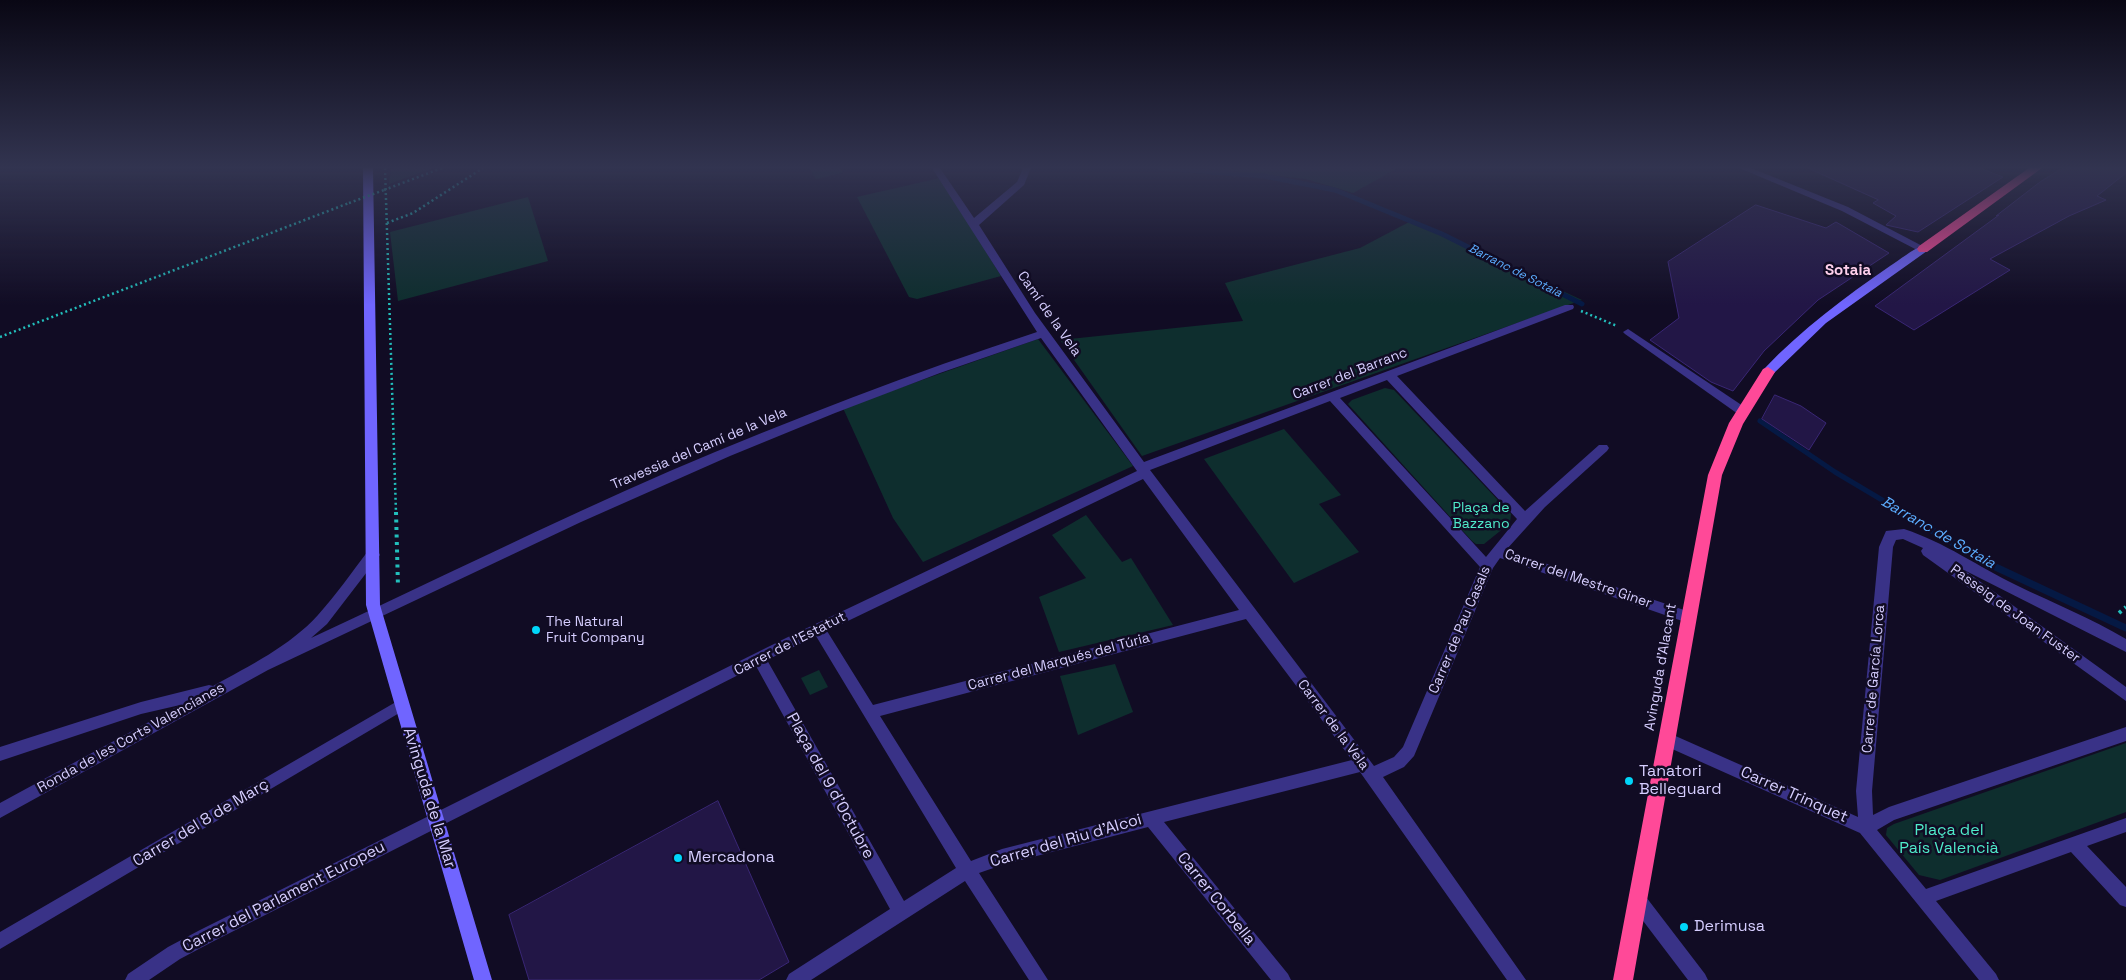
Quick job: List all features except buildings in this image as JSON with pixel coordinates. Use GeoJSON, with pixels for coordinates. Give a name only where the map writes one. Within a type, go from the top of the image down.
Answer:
{"type":"FeatureCollection","features":[{"type":"Feature","properties":{"kind":"highway"},"geometry":{"type":"LineString","coordinates":[[1923,249],[1972,214]]}},
{"type":"Feature","properties":{"kind":"highway","name":"Avinguda d'Alacant"},"geometry":{"type":"LineString","coordinates":[[1623,980],[1715,475],[1742,411],[1768,372]]}},
{"type":"Feature","properties":{"kind":"main road","name":"Avinguda de la Mar"},"geometry":{"type":"LineString","coordinates":[[369,214],[373,605],[483,980]]}},
{"type":"Feature","properties":{"kind":"main road"},"geometry":{"type":"LineString","coordinates":[[1768,372],[1794,344],[1823,320],[1923,249]]}},
{"type":"Feature","properties":{"kind":"street","name":"Camí de la Vela"},"geometry":{"type":"LineString","coordinates":[[968,214],[1043,334],[1143,471]]}},
{"type":"Feature","properties":{"kind":"street"},"geometry":{"type":"LineString","coordinates":[[975,223],[986,214]]}},
{"type":"Feature","properties":{"kind":"street"},"geometry":{"type":"LineString","coordinates":[[1854,214],[1923,249]]}},
{"type":"Feature","properties":{"kind":"street","name":"Carrer del Barranc"},"geometry":{"type":"LineString","coordinates":[[1143,471],[1569,307]]}},
{"type":"Feature","properties":{"kind":"street","name":"Travessia del Camí de la Vela"},"geometry":{"type":"LineString","coordinates":[[263,666],[622,498],[787,427],[948,365],[1043,334]]}},
{"type":"Feature","properties":{"kind":"street"},"geometry":{"type":"LineString","coordinates":[[1389,376],[1524,519]]}},
{"type":"Feature","properties":{"kind":"street"},"geometry":{"type":"LineString","coordinates":[[1333,397],[1487,566]]}},
{"type":"Feature","properties":{"kind":"street","name":"Carrer de Pau Casals"},"geometry":{"type":"LineString","coordinates":[[1367,769],[1399,762],[1408,751],[1487,566],[1496,552],[1524,519],[1603,448]]}},
{"type":"Feature","properties":{"kind":"street","name":"Carrer de la Vela"},"geometry":{"type":"LineString","coordinates":[[1143,471],[1367,769],[1517,980]]}},
{"type":"Feature","properties":{"kind":"street","name":"Carrer de l'Estatut"},"geometry":{"type":"LineString","coordinates":[[436,820],[977,550],[1143,471]]}},
{"type":"Feature","properties":{"kind":"street"},"geometry":{"type":"LineString","coordinates":[[1899,534],[1935,548],[2011,589],[2101,631],[2126,646]]}},
{"type":"Feature","properties":{"kind":"street","name":"Passeig de Joan Fuster"},"geometry":{"type":"LineString","coordinates":[[1899,534],[2126,695]]}},
{"type":"Feature","properties":{"kind":"street","name":"Carrer de García Lorca"},"geometry":{"type":"LineString","coordinates":[[1866,828],[1864,791],[1886,547],[1888,538],[1899,534]]}},
{"type":"Feature","properties":{"kind":"street","name":"Carrer del Mestre Giner"},"geometry":{"type":"LineString","coordinates":[[1496,552],[1688,617]]}},
{"type":"Feature","properties":{"kind":"street"},"geometry":{"type":"LineString","coordinates":[[263,666],[293,645],[322,620],[373,555]]}},
{"type":"Feature","properties":{"kind":"street","name":"Carrer del Marqués del Túria"},"geometry":{"type":"LineString","coordinates":[[870,712],[1248,613]]}},
{"type":"Feature","properties":{"kind":"street"},"geometry":{"type":"LineString","coordinates":[[819,629],[967,870],[1038,980]]}},
{"type":"Feature","properties":{"kind":"street","name":"Plaça del 9 d'Octubre"},"geometry":{"type":"LineString","coordinates":[[759,660],[901,912]]}},
{"type":"Feature","properties":{"kind":"street","name":"Ronda de les Corts Valencianes"},"geometry":{"type":"LineString","coordinates":[[0,811],[263,666]]}},
{"type":"Feature","properties":{"kind":"street"},"geometry":{"type":"LineString","coordinates":[[0,754],[141,708],[224,687]]}},
{"type":"Feature","properties":{"kind":"street","name":"Carrer del 8 de Març"},"geometry":{"type":"LineString","coordinates":[[0,941],[401,705]]}},
{"type":"Feature","properties":{"kind":"street"},"geometry":{"type":"LineString","coordinates":[[1990,980],[1866,828],[1889,814],[2126,734]]}},
{"type":"Feature","properties":{"kind":"street","name":"Carrer Trinquet"},"geometry":{"type":"LineString","coordinates":[[1666,739],[1866,828]]}},
{"type":"Feature","properties":{"kind":"street","name":"Carrer del Riu d'Alcoi"},"geometry":{"type":"LineString","coordinates":[[795,980],[816,974],[901,912],[967,870],[1002,858],[1151,818],[1367,769]]}},
{"type":"Feature","properties":{"kind":"street","name":"Carrer Corbella"},"geometry":{"type":"LineString","coordinates":[[1151,818],[1282,980]]}},
{"type":"Feature","properties":{"kind":"street","name":"Carrer del Parlament Europeu"},"geometry":{"type":"LineString","coordinates":[[134,980],[174,953],[206,936],[436,820]]}},
{"type":"Feature","properties":{"kind":"street"},"geometry":{"type":"LineString","coordinates":[[1922,898],[2126,825]]}},
{"type":"Feature","properties":{"kind":"street"},"geometry":{"type":"LineString","coordinates":[[2074,844],[2126,899]]}},
{"type":"Feature","properties":{"kind":"street"},"geometry":{"type":"LineString","coordinates":[[1637,899],[1699,980]]}},
{"type":"Feature","properties":{"kind":"lane"},"geometry":{"type":"LineString","coordinates":[[1628,332],[1742,411]]}},
{"type":"Feature","properties":{"kind":"path"},"geometry":{"type":"LineString","coordinates":[[0,337],[321,214]]}},
{"type":"Feature","properties":{"kind":"path"},"geometry":{"type":"LineString","coordinates":[[386,214],[399,603]]}},
{"type":"Feature","properties":{"kind":"path"},"geometry":{"type":"LineString","coordinates":[[387,223],[414,214]]}},
{"type":"Feature","properties":{"kind":"path"},"geometry":{"type":"LineString","coordinates":[[1569,307],[1604,319],[1628,332]]}},
{"type":"Feature","properties":{"kind":"path"},"geometry":{"type":"LineString","coordinates":[[2119,613],[2126,607]]}},
{"type":"Feature","properties":{"kind":"green space"},"geometry":{"type":"Polygon","coordinates":[[[462,214],[533,214],[548,261],[398,301],[390,232],[462,214]]]}},
{"type":"Feature","properties":{"kind":"green space"},"geometry":{"type":"Polygon","coordinates":[[[866,214],[962,214],[1001,276],[917,299],[909,297],[866,214]]]}},
{"type":"Feature","properties":{"kind":"green space"},"geometry":{"type":"Polygon","coordinates":[[[1411,221],[1582,300],[1142,456],[1060,340],[1243,321],[1225,283],[1360,248],[1411,221]]]}},
{"type":"Feature","properties":{"kind":"green space"},"geometry":{"type":"Polygon","coordinates":[[[1038,339],[1133,466],[923,562],[893,518],[843,408],[1038,339]]]}},
{"type":"Feature","properties":{"kind":"green space","name":"Plaça de Bazzano"},"geometry":{"type":"Polygon","coordinates":[[[1385,388],[1394,390],[1511,514],[1510,523],[1484,544],[1476,544],[1472,541],[1348,404],[1352,400],[1385,388]]]}},
{"type":"Feature","properties":{"kind":"green space"},"geometry":{"type":"Polygon","coordinates":[[[1284,429],[1341,495],[1319,504],[1359,552],[1294,583],[1204,459],[1284,429]]]}},
{"type":"Feature","properties":{"kind":"green space"},"geometry":{"type":"Polygon","coordinates":[[[1086,515],[1122,562],[1131,558],[1173,625],[1059,652],[1039,597],[1086,578],[1052,535],[1086,515]]]}},
{"type":"Feature","properties":{"kind":"green space"},"geometry":{"type":"Polygon","coordinates":[[[1115,664],[1133,712],[1078,735],[1060,676],[1115,664]]]}},
{"type":"Feature","properties":{"kind":"green space"},"geometry":{"type":"Polygon","coordinates":[[[819,670],[828,687],[810,695],[801,678],[819,670]]]}},
{"type":"Feature","properties":{"kind":"green space","name":"Plaça del País Valencià"},"geometry":{"type":"Polygon","coordinates":[[[2126,743],[2126,812],[1940,880],[1919,875],[1886,835],[1887,828],[1894,824],[2126,743]]]}},
{"type":"Feature","properties":{"kind":"waterway","name":"Barranc de Sotaia"},"geometry":{"type":"LineString","coordinates":[[1393,214],[1442,234],[1582,304]]}},
{"type":"Feature","properties":{"kind":"waterway","name":"Barranc de Sotaia"},"geometry":{"type":"LineString","coordinates":[[1760,421],[1835,472],[1904,513]]}},
{"type":"Feature","properties":{"kind":"waterway","name":"Barranc de Sotaia"},"geometry":{"type":"LineString","coordinates":[[1901,512],[1987,563],[2126,628]]}},
{"type":"Feature","properties":{"kind":"place","name":"The Natural Fruit Company"},"geometry":{"type":"Point","coordinates":[536,630]}},
{"type":"Feature","properties":{"kind":"place","name":"Tanatori Belleguard"},"geometry":{"type":"Point","coordinates":[1629,781]}},
{"type":"Feature","properties":{"kind":"place","name":"Mercadona"},"geometry":{"type":"Point","coordinates":[678,858]}},
{"type":"Feature","properties":{"kind":"place","name":"Derimusa"},"geometry":{"type":"Point","coordinates":[1684,927]}},
{"type":"Feature","properties":{"kind":"district","name":"Sotaia"},"geometry":{"type":"Point","coordinates":[1848,271]}}]}
